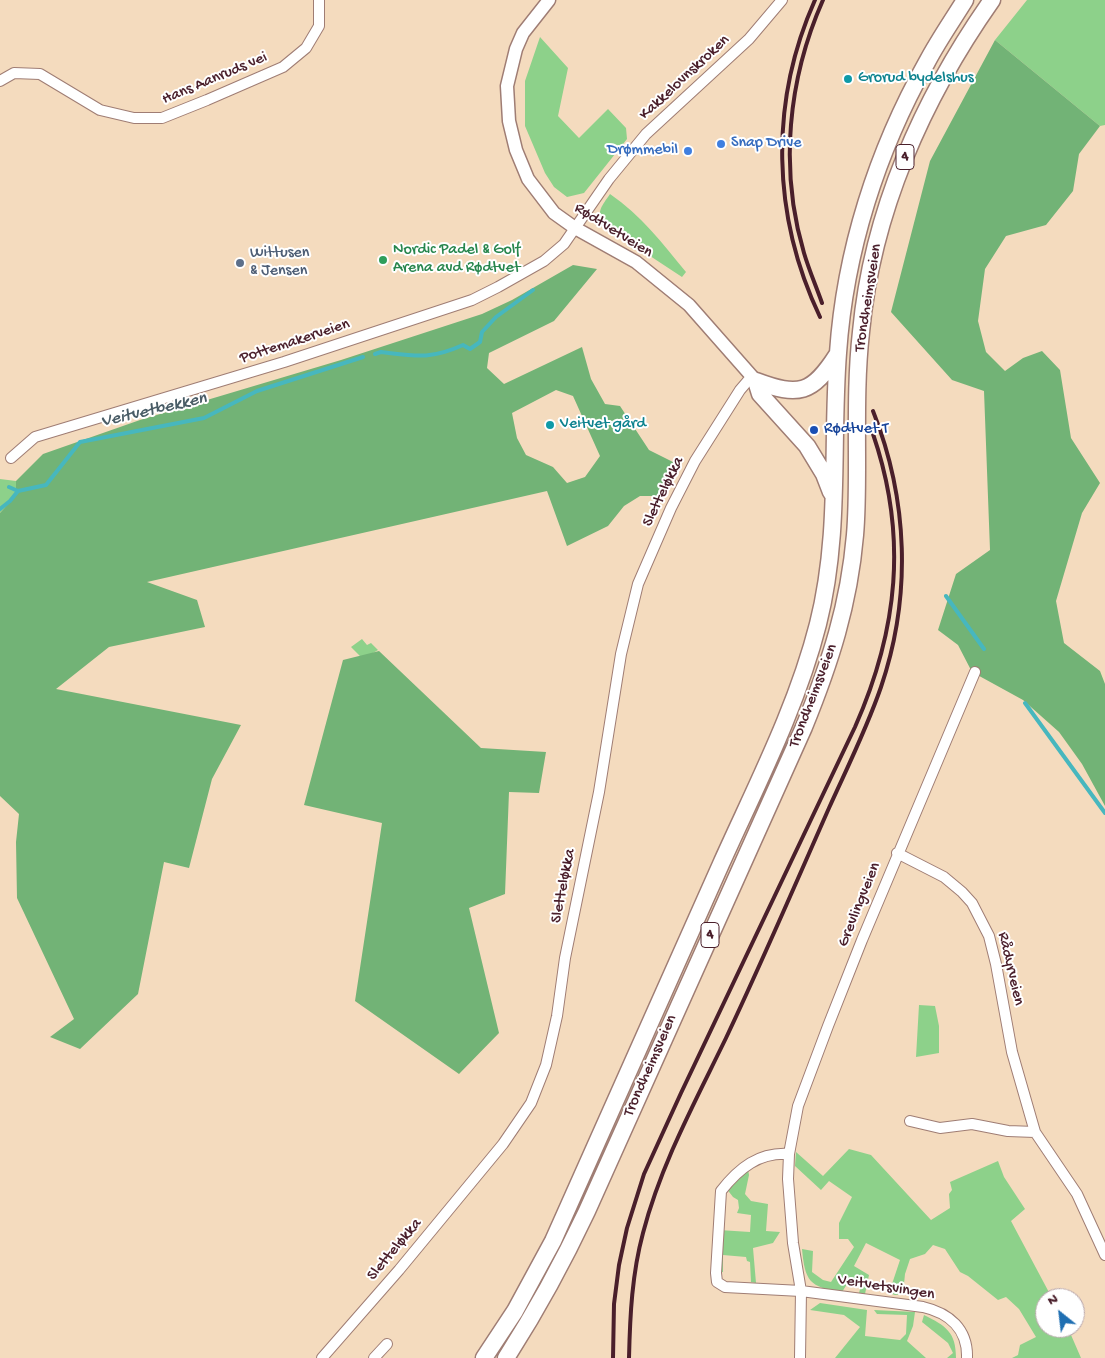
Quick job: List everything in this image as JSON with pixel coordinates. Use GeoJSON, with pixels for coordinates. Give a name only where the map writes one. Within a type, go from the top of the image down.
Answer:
{"type":"FeatureCollection","features":[{"type":"Feature","properties":{"kind":"highway","name":"Trondheimsveien"},"geometry":{"type":"LineString","coordinates":[[484,1358],[515,1311],[553,1241],[784,722],[810,656],[831,554],[838,354],[843,306],[851,262],[861,220],[883,156],[906,102],[927,62],[965,0]]}},
{"type":"Feature","properties":{"kind":"highway","name":"Trondheimsveien"},"geometry":{"type":"LineString","coordinates":[[506,1358],[556,1276],[587,1211],[804,727],[830,660],[842,617],[853,561],[856,533],[859,355],[865,301],[874,250],[906,156],[929,103],[945,73],[992,0]]}},
{"type":"Feature","properties":{"kind":"highway"},"geometry":{"type":"LineString","coordinates":[[754,378],[781,390],[805,389],[821,377],[838,354]]}},
{"type":"Feature","properties":{"kind":"highway"},"geometry":{"type":"LineString","coordinates":[[754,378],[760,394],[807,446],[818,462],[834,501]]}},
{"type":"Feature","properties":{"kind":"street","name":"Hans Aanruds vei"},"geometry":{"type":"LineString","coordinates":[[0,81],[14,74],[40,74],[100,110],[134,118],[162,118],[283,67],[306,48],[319,26],[319,0]]}},
{"type":"Feature","properties":{"kind":"street","name":"Rødtvetveien"},"geometry":{"type":"LineString","coordinates":[[549,0],[523,33],[516,49],[507,86],[509,121],[516,150],[528,179],[554,213],[576,228],[636,262],[689,305],[754,378]]}},
{"type":"Feature","properties":{"kind":"street","name":"Kakkelovnskroken"},"geometry":{"type":"LineString","coordinates":[[576,228],[609,179],[646,134],[748,39],[782,0]]}},
{"type":"Feature","properties":{"kind":"street","name":"Pottemakerveien"},"geometry":{"type":"LineString","coordinates":[[11,458],[35,437],[284,362],[472,300],[498,288],[544,261],[564,244],[576,228]]}},
{"type":"Feature","properties":{"kind":"street","name":"Sletteløkka"},"geometry":{"type":"LineString","coordinates":[[322,1358],[399,1270],[493,1157],[530,1103],[546,1065],[557,1016],[565,958],[599,792],[621,654],[638,584],[674,501],[695,462],[740,390],[754,378]]}},
{"type":"Feature","properties":{"kind":"street","name":"Grevlingveien"},"geometry":{"type":"LineString","coordinates":[[800,1358],[801,1291],[793,1243],[788,1178],[789,1154],[798,1106],[897,853],[975,672]]}},
{"type":"Feature","properties":{"kind":"street","name":"Rådyrveien"},"geometry":{"type":"LineString","coordinates":[[897,853],[944,877],[972,903],[989,936],[1012,1052],[1035,1132],[1077,1194],[1105,1255]]}},
{"type":"Feature","properties":{"kind":"street"},"geometry":{"type":"LineString","coordinates":[[910,1121],[940,1128],[972,1124],[1008,1131],[1035,1132]]}},
{"type":"Feature","properties":{"kind":"street"},"geometry":{"type":"LineString","coordinates":[[789,1154],[780,1153],[754,1159],[721,1190],[716,1273],[717,1282],[724,1287],[801,1291]]}},
{"type":"Feature","properties":{"kind":"street","name":"Veitvetsvingen"},"geometry":{"type":"LineString","coordinates":[[801,1291],[938,1310],[948,1316],[959,1328],[965,1342],[967,1358]]}},
{"type":"Feature","properties":{"kind":"street"},"geometry":{"type":"LineString","coordinates":[[374,1358],[387,1344]]}},
{"type":"Feature","properties":{"kind":"green space"},"geometry":{"type":"Polygon","coordinates":[[[1027,0],[1105,0],[1105,125],[1100,126],[995,40],[1027,0]]]}},
{"type":"Feature","properties":{"kind":"green space"},"geometry":{"type":"Polygon","coordinates":[[[540,37],[568,68],[558,116],[579,138],[608,109],[626,128],[627,139],[584,193],[567,197],[554,187],[545,173],[525,126],[525,81],[540,37]]]}},
{"type":"Feature","properties":{"kind":"green space"},"geometry":{"type":"Polygon","coordinates":[[[995,40],[1100,126],[1079,154],[1073,191],[1046,225],[1006,236],[985,269],[978,321],[986,352],[1005,371],[1023,358],[1042,351],[1060,370],[1071,438],[1100,483],[1082,513],[1056,601],[1064,643],[1100,671],[1105,684],[1105,806],[1082,764],[1059,732],[1023,700],[972,672],[958,645],[938,630],[956,574],[990,550],[984,391],[952,380],[891,312],[930,161],[995,40]]]}},
{"type":"Feature","properties":{"kind":"green space"},"geometry":{"type":"Polygon","coordinates":[[[610,194],[632,211],[660,240],[686,272],[682,277],[603,225],[600,212],[602,205],[610,194]]]}},
{"type":"Feature","properties":{"kind":"green space"},"geometry":{"type":"Polygon","coordinates":[[[573,265],[597,269],[554,321],[489,353],[487,368],[504,384],[582,347],[591,379],[605,404],[620,406],[649,450],[677,464],[658,496],[640,496],[624,506],[608,526],[567,546],[547,491],[147,582],[197,600],[205,627],[109,647],[56,689],[241,725],[212,779],[189,868],[164,862],[138,994],[80,1049],[50,1037],[74,1019],[17,898],[16,842],[19,814],[0,796],[0,513],[16,495],[16,481],[43,454],[140,420],[341,360],[482,314],[512,300],[573,265]],[[556,390],[512,413],[517,438],[526,455],[553,467],[567,483],[585,477],[600,456],[573,396],[556,390]]]}},
{"type":"Feature","properties":{"kind":"green space"},"geometry":{"type":"Polygon","coordinates":[[[0,479],[16,481],[16,495],[0,513],[0,479]]]}},
{"type":"Feature","properties":{"kind":"green space"},"geometry":{"type":"Polygon","coordinates":[[[362,639],[367,645],[371,643],[378,650],[363,659],[351,647],[362,639]]]}},
{"type":"Feature","properties":{"kind":"green space"},"geometry":{"type":"Polygon","coordinates":[[[379,651],[481,748],[546,752],[539,793],[509,792],[505,894],[469,908],[499,1033],[459,1074],[355,1001],[382,823],[304,805],[343,660],[379,651]]]}},
{"type":"Feature","properties":{"kind":"green space"},"geometry":{"type":"Polygon","coordinates":[[[919,1005],[935,1006],[939,1026],[939,1053],[916,1057],[919,1005]]]}},
{"type":"Feature","properties":{"kind":"green space"},"geometry":{"type":"Polygon","coordinates":[[[849,1149],[871,1155],[931,1220],[950,1208],[949,1194],[952,1190],[950,1182],[998,1161],[1004,1177],[1025,1209],[1011,1221],[1047,1288],[1035,1288],[1035,1335],[1019,1309],[1006,1297],[998,1300],[968,1276],[960,1272],[945,1249],[933,1245],[925,1254],[910,1259],[905,1274],[903,1294],[895,1295],[889,1293],[900,1260],[866,1243],[854,1266],[869,1275],[865,1294],[859,1293],[862,1282],[849,1281],[842,1292],[816,1285],[807,1275],[802,1249],[813,1251],[812,1272],[823,1280],[831,1282],[854,1247],[848,1239],[839,1239],[839,1223],[852,1197],[829,1181],[821,1190],[795,1166],[796,1152],[823,1176],[849,1149]]]}},
{"type":"Feature","properties":{"kind":"green space"},"geometry":{"type":"Polygon","coordinates":[[[748,1169],[749,1175],[745,1194],[751,1201],[768,1204],[766,1231],[780,1232],[773,1243],[753,1248],[756,1283],[751,1282],[750,1262],[747,1261],[746,1257],[723,1255],[723,1272],[719,1273],[719,1230],[750,1232],[751,1215],[737,1213],[739,1208],[738,1200],[726,1188],[748,1169]]]}},
{"type":"Feature","properties":{"kind":"green space"},"geometry":{"type":"Polygon","coordinates":[[[820,1303],[867,1310],[865,1336],[900,1340],[906,1334],[907,1315],[877,1314],[874,1310],[915,1312],[913,1326],[907,1341],[926,1358],[835,1358],[860,1327],[844,1315],[810,1310],[820,1303]]]}},
{"type":"Feature","properties":{"kind":"green space"},"geometry":{"type":"Polygon","coordinates":[[[924,1315],[944,1327],[952,1336],[956,1349],[956,1358],[947,1358],[953,1353],[948,1343],[922,1322],[924,1315]]]}},
{"type":"Feature","properties":{"kind":"green space"},"geometry":{"type":"Polygon","coordinates":[[[1035,1338],[1072,1338],[1081,1358],[1012,1358],[1018,1355],[1020,1345],[1035,1338]]]}},
{"type":"Feature","properties":{"kind":"waterway","name":"Veitvetbekken"},"geometry":{"type":"LineString","coordinates":[[375,354],[381,352],[422,356],[441,353],[463,345],[470,349],[480,342],[482,332],[496,317],[533,290]]}},
{"type":"Feature","properties":{"kind":"waterway","name":"Veitvetbekken"},"geometry":{"type":"LineString","coordinates":[[0,509],[18,491],[46,485],[80,442],[204,418],[257,391],[363,357]]}},
{"type":"Feature","properties":{"kind":"waterway"},"geometry":{"type":"LineString","coordinates":[[9,487],[18,491]]}},
{"type":"Feature","properties":{"kind":"waterway","name":"Veitvetbekken"},"geometry":{"type":"LineString","coordinates":[[946,596],[984,649]]}},
{"type":"Feature","properties":{"kind":"waterway","name":"Veitvetbekken"},"geometry":{"type":"LineString","coordinates":[[1025,703],[1105,813]]}},
{"type":"Feature","properties":{"kind":"railway"},"geometry":{"type":"LineString","coordinates":[[815,0],[800,39],[790,79],[784,119],[782,159],[785,199],[792,239],[804,279],[820,317]]}},
{"type":"Feature","properties":{"kind":"railway"},"geometry":{"type":"LineString","coordinates":[[822,303],[806,259],[796,221],[790,157],[795,93],[811,30],[823,0]]}},
{"type":"Feature","properties":{"kind":"railway"},"geometry":{"type":"LineString","coordinates":[[629,1358],[631,1310],[636,1264],[650,1207],[659,1182],[752,981],[863,733],[881,687],[891,653],[898,618],[902,548],[893,478],[885,444],[873,411]]}},
{"type":"Feature","properties":{"kind":"railway"},"geometry":{"type":"LineString","coordinates":[[613,1358],[614,1304],[619,1265],[627,1228],[644,1174],[855,727],[870,691],[881,655],[889,619],[894,546],[891,509],[884,472],[873,434]]}},
{"type":"Feature","properties":{"kind":"place","name":"Grorud bydelshus"},"geometry":{"type":"Point","coordinates":[848,79]}},
{"type":"Feature","properties":{"kind":"place","name":"Snap Drive"},"geometry":{"type":"Point","coordinates":[721,144]}},
{"type":"Feature","properties":{"kind":"place","name":"Drømmebil"},"geometry":{"type":"Point","coordinates":[688,151]}},
{"type":"Feature","properties":{"kind":"place","name":"Nordic Padel & Golf Arena avd Rødtvet"},"geometry":{"type":"Point","coordinates":[383,260]}},
{"type":"Feature","properties":{"kind":"place","name":"Wittusen & Jensen"},"geometry":{"type":"Point","coordinates":[240,263]}},
{"type":"Feature","properties":{"kind":"place","name":"Veitvet gård"},"geometry":{"type":"Point","coordinates":[550,425]}},
{"type":"Feature","properties":{"kind":"place","name":"Rødtvet T"},"geometry":{"type":"Point","coordinates":[814,430]}}]}
